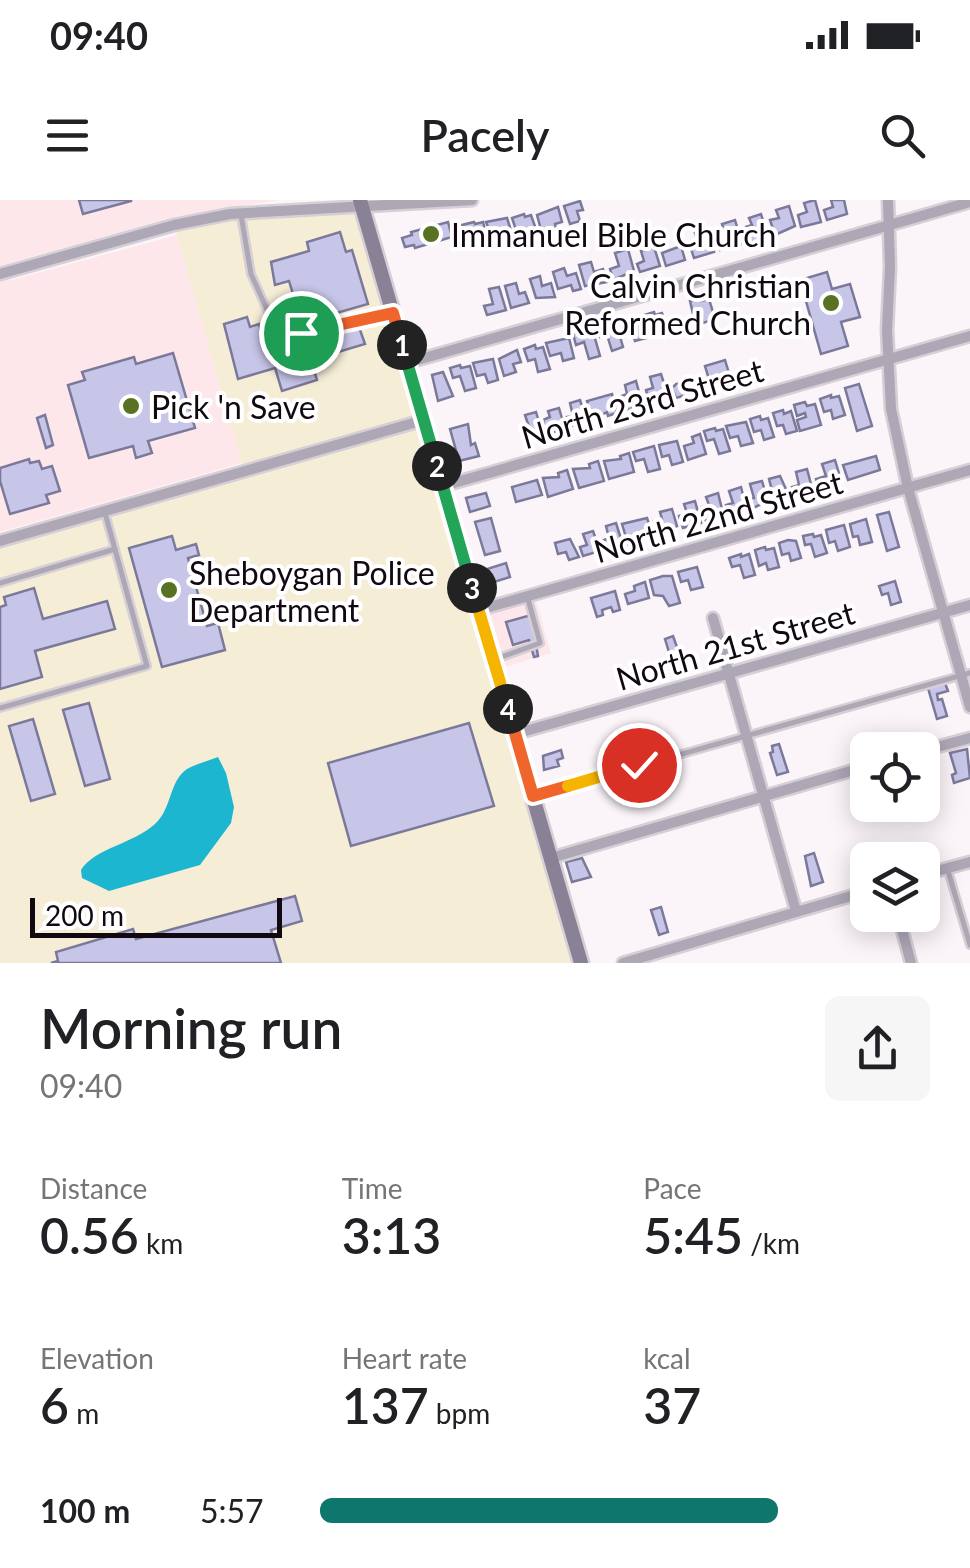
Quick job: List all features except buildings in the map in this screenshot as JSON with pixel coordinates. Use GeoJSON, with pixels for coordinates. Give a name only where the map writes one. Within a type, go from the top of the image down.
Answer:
{"type":"FeatureCollection","features":[{"type":"Feature","properties":{"kind":"street"},"geometry":{"type":"LineString","coordinates":[[0,274],[174,225],[240,212],[472,200]]}},
{"type":"Feature","properties":{"kind":"street"},"geometry":{"type":"LineString","coordinates":[[888,200],[888,359],[896,441],[943,613],[966,674],[970,707]]}},
{"type":"Feature","properties":{"kind":"street"},"geometry":{"type":"LineString","coordinates":[[407,363],[970,202]]}},
{"type":"Feature","properties":{"kind":"street"},"geometry":{"type":"LineString","coordinates":[[361,203],[581,963]]}},
{"type":"Feature","properties":{"kind":"street","name":"North 23rd Street"},"geometry":{"type":"LineString","coordinates":[[443,486],[970,336]]}},
{"type":"Feature","properties":{"kind":"street"},"geometry":{"type":"LineString","coordinates":[[0,541],[424,420]]}},
{"type":"Feature","properties":{"kind":"street","name":"North 22nd Street"},"geometry":{"type":"LineString","coordinates":[[479,610],[970,470]]}},
{"type":"Feature","properties":{"kind":"street","name":"North 21st Street"},"geometry":{"type":"LineString","coordinates":[[515,734],[970,605]]}},
{"type":"Feature","properties":{"kind":"street"},"geometry":{"type":"LineString","coordinates":[[713,618],[796,911]]}},
{"type":"Feature","properties":{"kind":"street"},"geometry":{"type":"LineString","coordinates":[[940,746],[970,738]]}},
{"type":"Feature","properties":{"kind":"street"},"geometry":{"type":"LineString","coordinates":[[551,858],[850,771]]}},
{"type":"Feature","properties":{"kind":"street"},"geometry":{"type":"LineString","coordinates":[[940,870],[970,862]]}},
{"type":"Feature","properties":{"kind":"street"},"geometry":{"type":"LineString","coordinates":[[622,963],[850,896]]}},
{"type":"Feature","properties":{"kind":"street"},"geometry":{"type":"LineString","coordinates":[[903,932],[911,963]]}},
{"type":"Feature","properties":{"kind":"lane"},"geometry":{"type":"LineString","coordinates":[[240,212],[251,274],[278,334],[301,333],[393,313]]}},
{"type":"Feature","properties":{"kind":"lane"},"geometry":{"type":"LineString","coordinates":[[0,708],[148,666],[104,510]]}},
{"type":"Feature","properties":{"kind":"lane"},"geometry":{"type":"LineString","coordinates":[[0,583],[115,550]]}},
{"type":"Feature","properties":{"kind":"lane"},"geometry":{"type":"LineString","coordinates":[[493,660],[540,644],[528,596]]}},
{"type":"Feature","properties":{"kind":"lane"},"geometry":{"type":"LineString","coordinates":[[533,796],[966,674]]}},
{"type":"Feature","properties":{"kind":"lane"},"geometry":{"type":"LineString","coordinates":[[947,868],[970,945]]}},
{"type":"Feature","properties":{"kind":"shaded area"},"geometry":{"type":"Polygon","coordinates":[[[0,200],[279,200],[170,218],[3,265],[8,281],[177,235],[242,463],[0,532],[0,200]]]}},
{"type":"Feature","properties":{"kind":"shaded area"},"geometry":{"type":"Polygon","coordinates":[[[362,207],[581,963],[0,963],[0,541],[244,471],[174,225],[199,219],[362,207]]]}},
{"type":"Feature","properties":{"kind":"shaded area"},"geometry":{"type":"Polygon","coordinates":[[[534,594],[551,653],[496,670],[479,610],[534,594]]]}},
{"type":"Feature","properties":{"kind":"water"},"geometry":{"type":"Polygon","coordinates":[[[218,757],[234,807],[231,823],[200,865],[109,891],[82,878],[81,870],[95,856],[136,837],[161,818],[181,774],[218,757]]]}},
{"type":"Feature","properties":{"kind":"place","name":"Immanuel Bible Church"},"geometry":{"type":"Point","coordinates":[431,234]}},
{"type":"Feature","properties":{"kind":"place","name":"Calvin Christian Reformed Church"},"geometry":{"type":"Point","coordinates":[831,303]}},
{"type":"Feature","properties":{"kind":"place","name":"Pick 'n Save"},"geometry":{"type":"Point","coordinates":[131,406]}},
{"type":"Feature","properties":{"kind":"place","name":"Sheboygan Police Department"},"geometry":{"type":"Point","coordinates":[169,590]}},
{"type":"Feature","properties":{"kind":"route"},"geometry":{"type":"LineString","coordinates":[[301,333],[393,313],[533,796],[639,765]]}}]}
